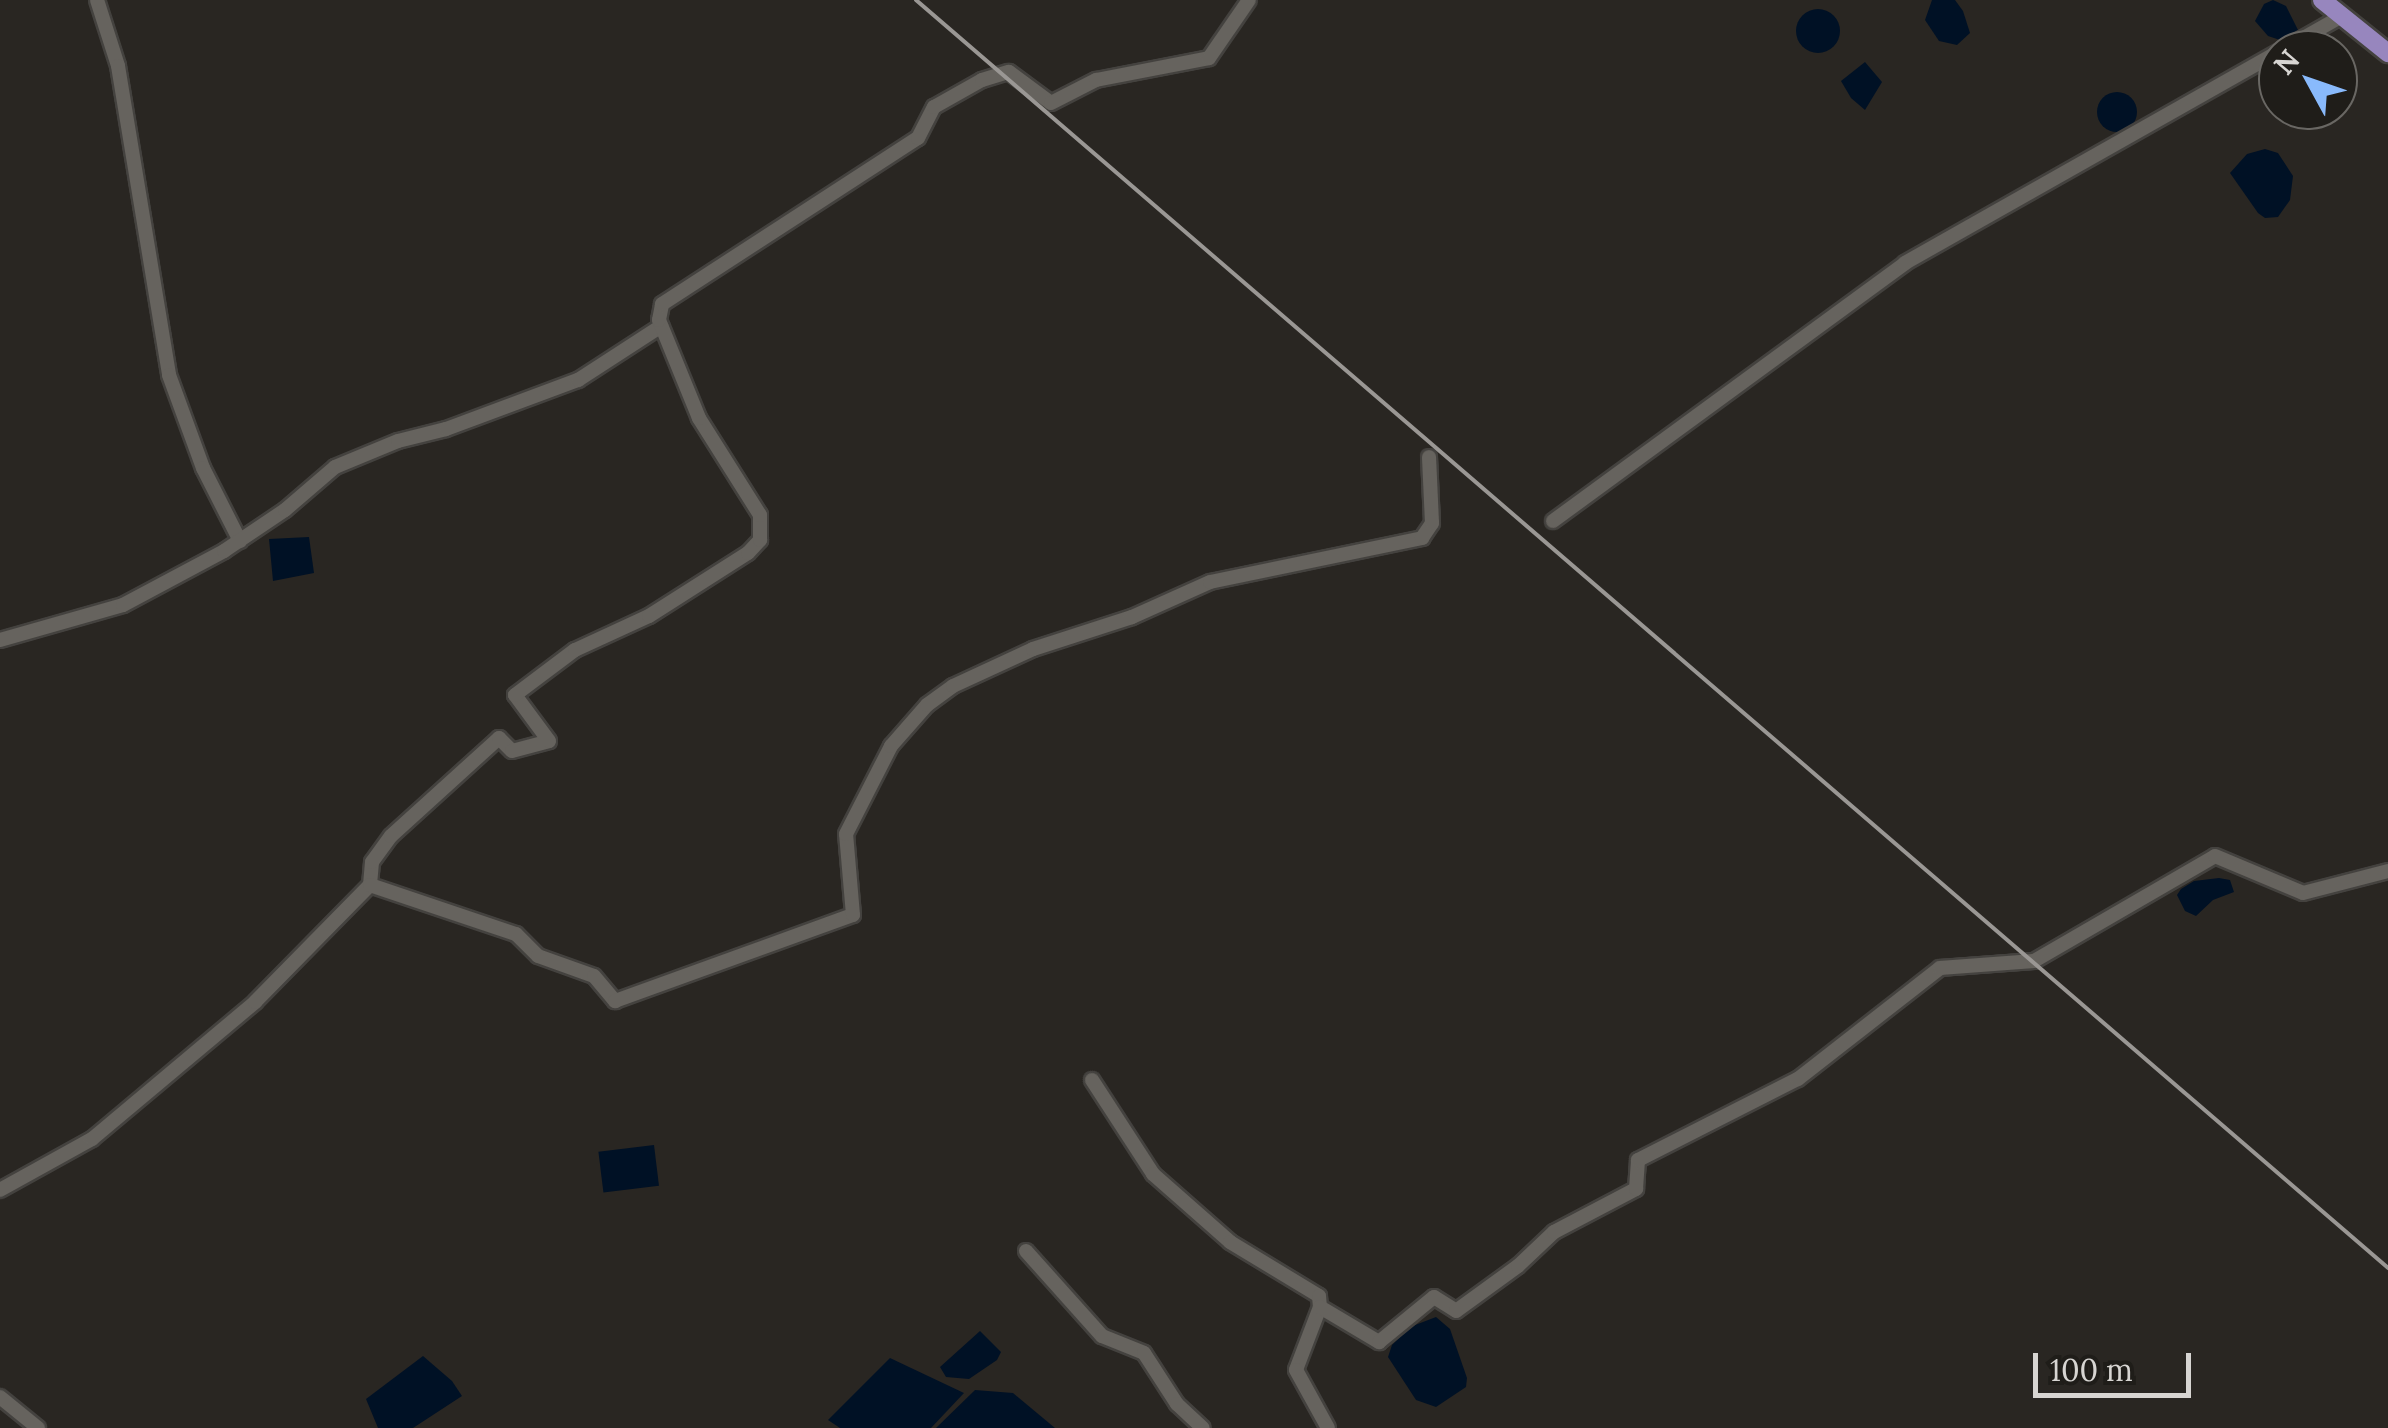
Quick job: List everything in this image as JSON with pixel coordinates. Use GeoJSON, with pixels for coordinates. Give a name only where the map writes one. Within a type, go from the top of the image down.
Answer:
{"type":"FeatureCollection","features":[{"type":"Feature","properties":{"kind":"main road"},"geometry":{"type":"LineString","coordinates":[[2322,0],[2388,53]]}},
{"type":"Feature","properties":{"kind":"street"},"geometry":{"type":"LineString","coordinates":[[97,0],[118,66],[169,375],[203,468],[240,540]]}},
{"type":"Feature","properties":{"kind":"street"},"geometry":{"type":"LineString","coordinates":[[0,1190],[92,1139],[255,1002],[370,885],[372,862],[391,836],[499,738],[512,752],[549,741],[515,694],[575,650],[649,616],[748,554],[760,540],[760,515],[708,436],[661,326],[660,308],[672,295],[918,138],[934,107],[982,80],[1009,72],[1051,103],[1096,80],[1209,58],[1249,0]]}},
{"type":"Feature","properties":{"kind":"street"},"geometry":{"type":"LineString","coordinates":[[2317,30],[2342,16]]}},
{"type":"Feature","properties":{"kind":"street"},"geometry":{"type":"LineString","coordinates":[[1554,522],[1905,263],[2258,63]]}},
{"type":"Feature","properties":{"kind":"street"},"geometry":{"type":"LineString","coordinates":[[0,640],[123,605],[240,540],[334,468],[398,441],[446,429],[578,380],[661,326]]}},
{"type":"Feature","properties":{"kind":"street"},"geometry":{"type":"LineString","coordinates":[[370,885],[516,934],[538,956],[594,976],[615,1001],[853,916],[846,834],[891,746],[926,705],[978,673],[1033,649],[1132,617],[1210,582],[1422,538],[1432,523],[1429,457]]}},
{"type":"Feature","properties":{"kind":"street"},"geometry":{"type":"LineString","coordinates":[[1320,1307],[1379,1342],[1434,1298],[1456,1311],[1518,1266],[1554,1232],[1636,1189],[1638,1160],[1798,1079],[1940,968],[2034,961],[2215,856],[2303,893],[2388,870]]}},
{"type":"Feature","properties":{"kind":"street"},"geometry":{"type":"LineString","coordinates":[[1092,1080],[1153,1174],[1230,1242],[1319,1296],[1320,1307],[1296,1370],[1328,1428]]}},
{"type":"Feature","properties":{"kind":"street"},"geometry":{"type":"LineString","coordinates":[[1026,1251],[1102,1336],[1144,1353],[1176,1404],[1203,1428]]}},
{"type":"Feature","properties":{"kind":"street"},"geometry":{"type":"LineString","coordinates":[[0,1397],[38,1428]]}},
{"type":"Feature","properties":{"kind":"water"},"geometry":{"type":"Polygon","coordinates":[[[1932,0],[1955,0],[1963,11],[1970,33],[1957,45],[1939,41],[1925,20],[1932,0]]]}},
{"type":"Feature","properties":{"kind":"water"},"geometry":{"type":"Polygon","coordinates":[[[2273,0],[2286,6],[2298,30],[2263,30],[2255,21],[2264,4],[2273,0]]]}},
{"type":"Feature","properties":{"kind":"water"},"geometry":{"type":"Polygon","coordinates":[[[1818,9],[1833,16],[1840,31],[1833,46],[1818,53],[1803,46],[1796,31],[1803,16],[1818,9]]]}},
{"type":"Feature","properties":{"kind":"water"},"geometry":{"type":"Polygon","coordinates":[[[1865,62],[1882,82],[1865,110],[1851,98],[1841,81],[1865,62]]]}},
{"type":"Feature","properties":{"kind":"water"},"geometry":{"type":"Polygon","coordinates":[[[2117,92],[2131,98],[2137,112],[2131,126],[2117,132],[2103,126],[2097,112],[2103,98],[2117,92]]]}},
{"type":"Feature","properties":{"kind":"water"},"geometry":{"type":"Polygon","coordinates":[[[2265,149],[2278,153],[2293,176],[2290,200],[2278,217],[2265,218],[2258,213],[2230,173],[2247,154],[2265,149]]]}},
{"type":"Feature","properties":{"kind":"water"},"geometry":{"type":"Polygon","coordinates":[[[309,537],[314,573],[273,581],[269,539],[309,537]]]}},
{"type":"Feature","properties":{"kind":"water"},"geometry":{"type":"Polygon","coordinates":[[[2230,880],[2234,892],[2213,900],[2196,916],[2185,911],[2177,895],[2181,889],[2194,881],[2230,880]]]}},
{"type":"Feature","properties":{"kind":"water"},"geometry":{"type":"Polygon","coordinates":[[[654,1145],[659,1186],[603,1193],[598,1152],[654,1145]]]}},
{"type":"Feature","properties":{"kind":"water"},"geometry":{"type":"Polygon","coordinates":[[[1436,1317],[1450,1329],[1467,1378],[1466,1387],[1436,1407],[1416,1400],[1388,1357],[1392,1345],[1410,1327],[1436,1317]]]}},
{"type":"Feature","properties":{"kind":"water"},"geometry":{"type":"Polygon","coordinates":[[[980,1331],[1001,1352],[997,1360],[969,1379],[946,1377],[940,1367],[980,1331]]]}},
{"type":"Feature","properties":{"kind":"water"},"geometry":{"type":"Polygon","coordinates":[[[423,1356],[452,1381],[462,1396],[413,1428],[378,1428],[366,1399],[423,1356]]]}},
{"type":"Feature","properties":{"kind":"water"},"geometry":{"type":"Polygon","coordinates":[[[890,1358],[964,1393],[931,1428],[840,1428],[828,1420],[890,1358]]]}},
{"type":"Feature","properties":{"kind":"water"},"geometry":{"type":"Polygon","coordinates":[[[975,1390],[1013,1393],[1055,1428],[936,1428],[975,1390]]]}},
{"type":"Feature","properties":{"kind":"railway"},"geometry":{"type":"LineString","coordinates":[[916,0],[2388,1268]]}}]}
